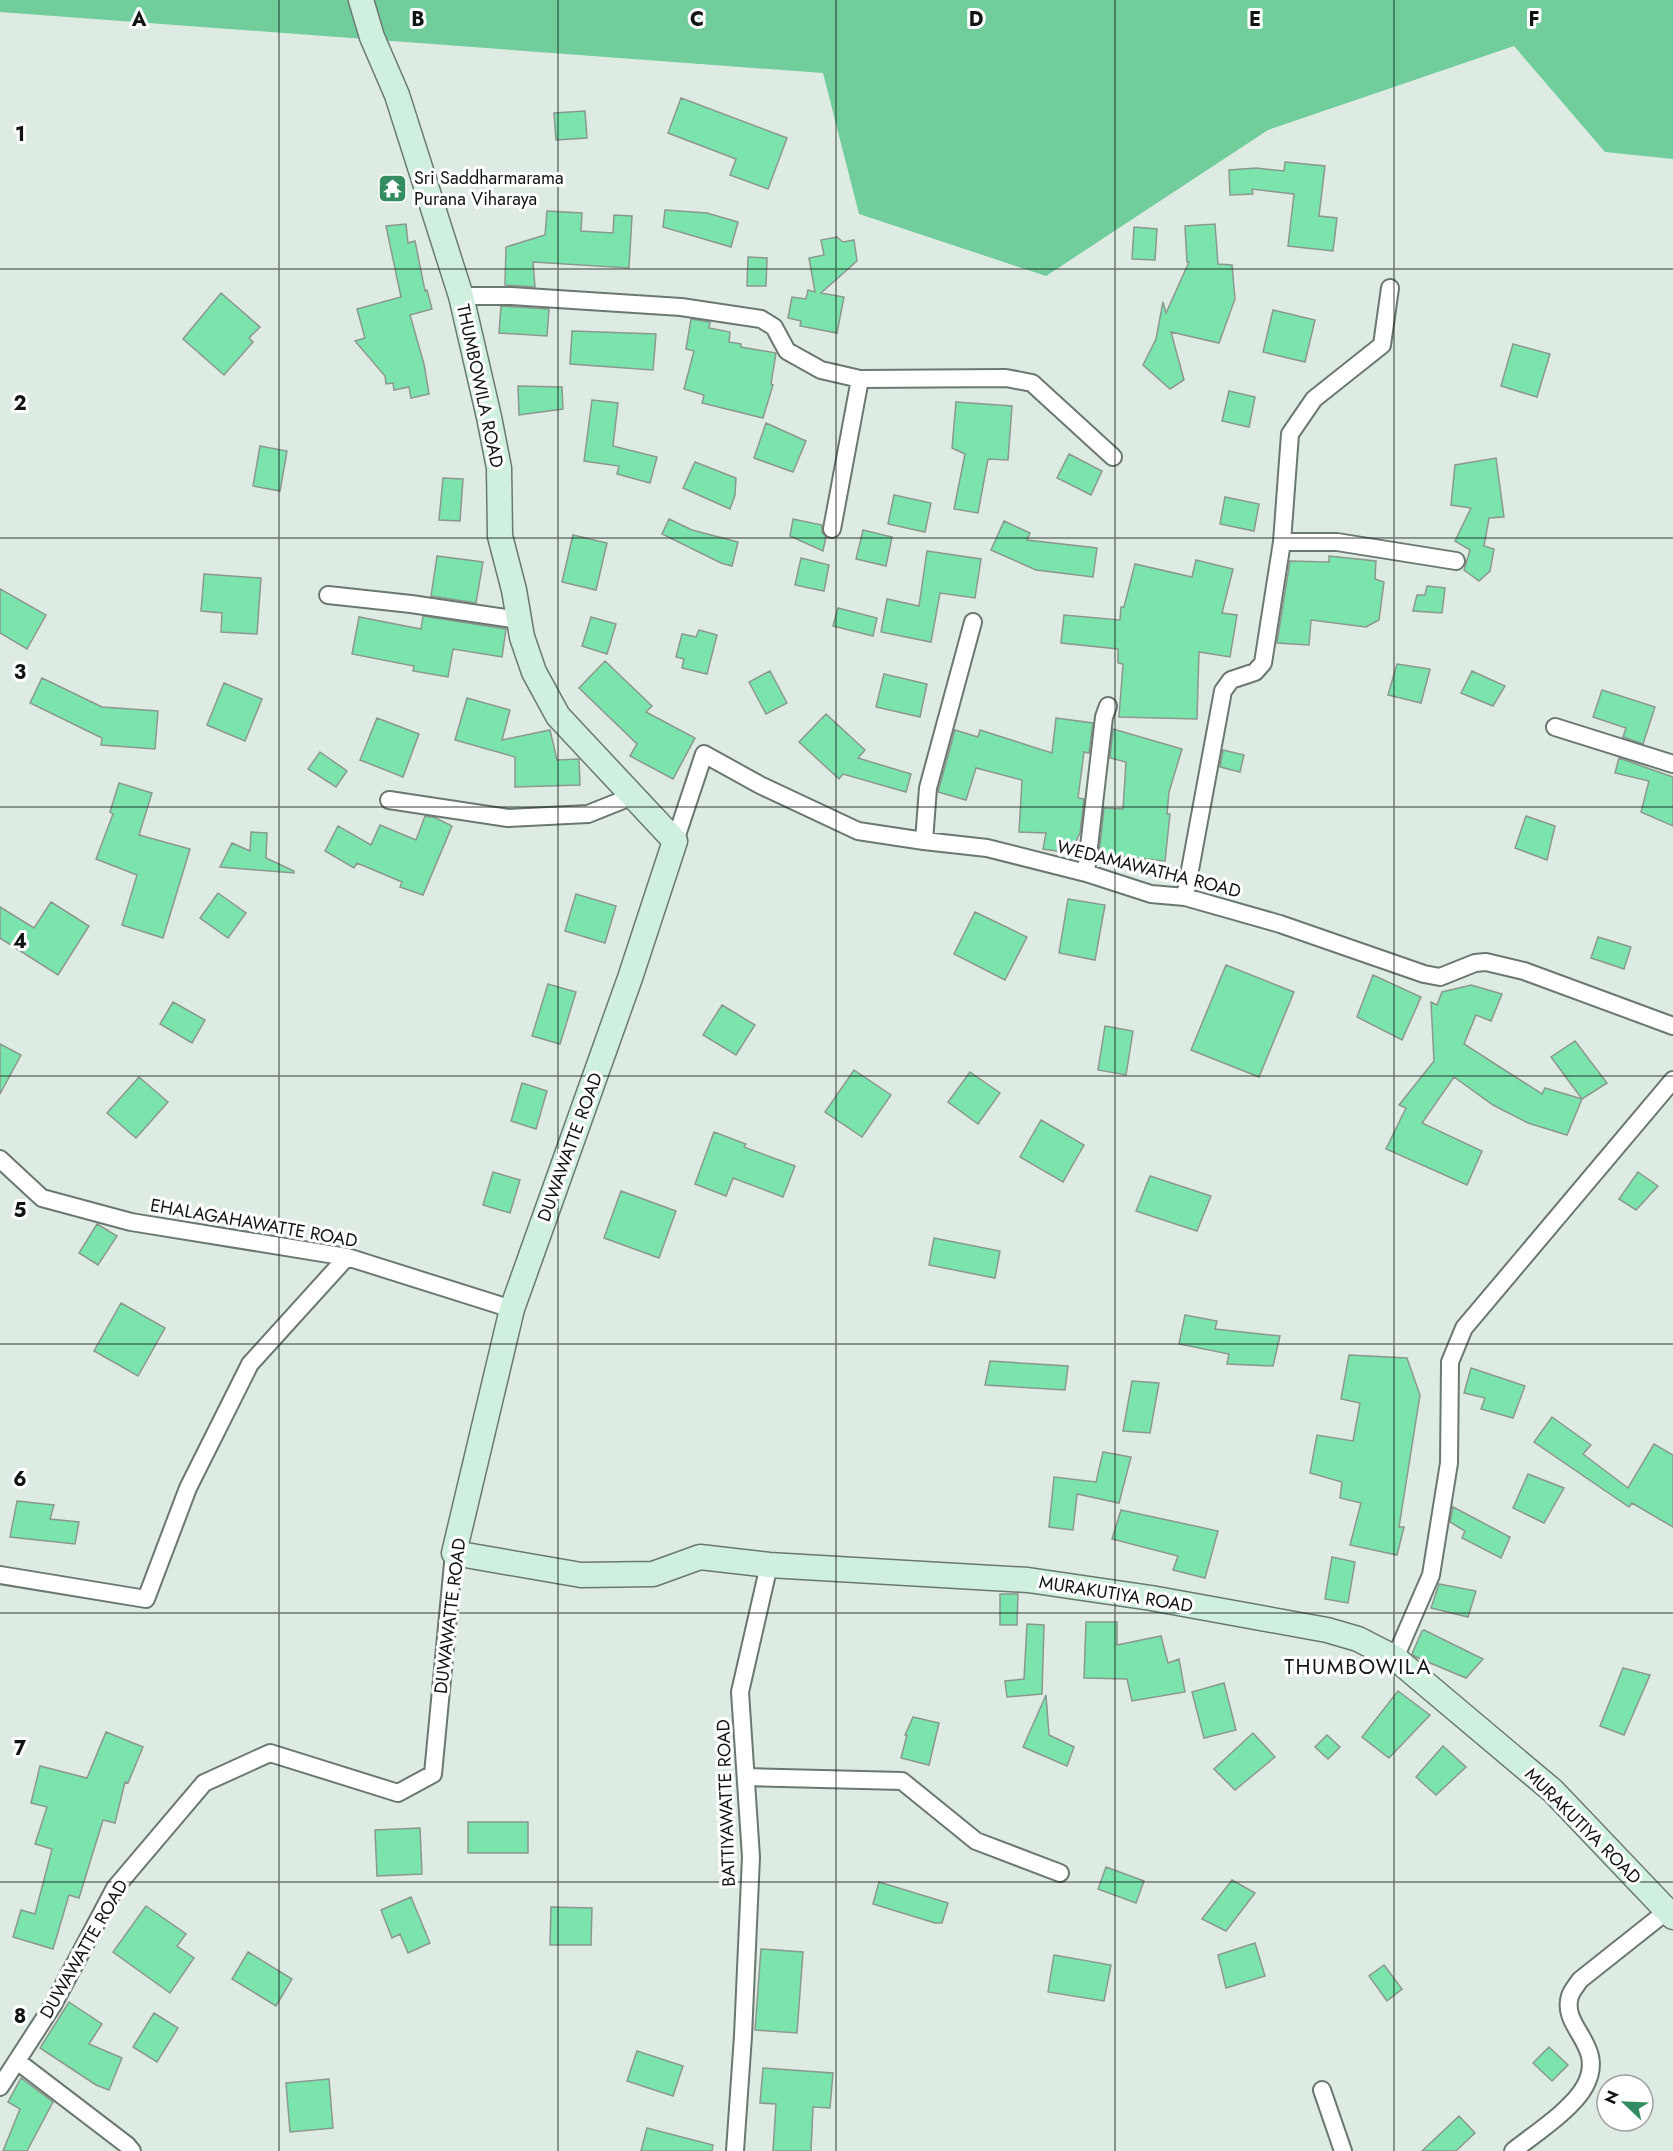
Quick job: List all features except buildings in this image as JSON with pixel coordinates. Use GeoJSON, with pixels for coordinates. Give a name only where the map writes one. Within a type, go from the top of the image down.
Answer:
{"type":"FeatureCollection","features":[{"type":"Feature","properties":{"kind":"street","name":"THUMBOWILA ROAD"},"geometry":{"type":"LineString","coordinates":[[361,0],[372,37],[394,84],[461,296],[499,468],[500,536],[519,620],[534,672],[558,716],[675,841]]}},
{"type":"Feature","properties":{"kind":"street"},"geometry":{"type":"LineString","coordinates":[[1185,897],[1223,691],[1231,680],[1255,672],[1263,663],[1282,542],[1290,434],[1314,399],[1382,345],[1390,288]]}},
{"type":"Feature","properties":{"kind":"street"},"geometry":{"type":"LineString","coordinates":[[461,296],[511,296],[681,306],[760,319],[774,327],[787,351],[821,370],[860,379],[1006,378],[1032,383],[1113,457]]}},
{"type":"Feature","properties":{"kind":"street"},"geometry":{"type":"LineString","coordinates":[[832,530],[860,379]]}},
{"type":"Feature","properties":{"kind":"street"},"geometry":{"type":"LineString","coordinates":[[1282,542],[1337,542],[1456,561]]}},
{"type":"Feature","properties":{"kind":"street"},"geometry":{"type":"LineString","coordinates":[[328,595],[411,604],[519,620]]}},
{"type":"Feature","properties":{"kind":"street"},"geometry":{"type":"LineString","coordinates":[[924,841],[928,788],[973,622]]}},
{"type":"Feature","properties":{"kind":"street"},"geometry":{"type":"LineString","coordinates":[[1086,873],[1104,717],[1108,706]]}},
{"type":"Feature","properties":{"kind":"street"},"geometry":{"type":"LineString","coordinates":[[1555,727],[1673,764]]}},
{"type":"Feature","properties":{"kind":"street","name":"WEDAMAWATHA ROAD"},"geometry":{"type":"LineString","coordinates":[[675,841],[704,754],[760,785],[858,831],[987,848],[1086,873],[1151,894],[1185,897],[1280,924],[1424,974],[1440,977],[1475,963],[1499,964],[1673,1026]]}},
{"type":"Feature","properties":{"kind":"street"},"geometry":{"type":"LineString","coordinates":[[389,800],[508,818],[588,814],[633,796]]}},
{"type":"Feature","properties":{"kind":"street","name":"DUWAWATTE ROAD"},"geometry":{"type":"LineString","coordinates":[[0,2087],[53,2005],[115,1888],[204,1783],[270,1753],[398,1793],[433,1774],[454,1553],[512,1310],[630,978],[675,841]]}},
{"type":"Feature","properties":{"kind":"street"},"geometry":{"type":"LineString","coordinates":[[1395,1658],[1431,1575],[1449,1463],[1450,1362],[1464,1328],[1673,1080]]}},
{"type":"Feature","properties":{"kind":"street","name":"EHALAGAHAWATTE ROAD"},"geometry":{"type":"LineString","coordinates":[[0,1159],[42,1198],[131,1222],[347,1257],[512,1310]]}},
{"type":"Feature","properties":{"kind":"street"},"geometry":{"type":"LineString","coordinates":[[0,1575],[146,1599],[188,1488],[250,1364],[347,1257]]}},
{"type":"Feature","properties":{"kind":"street","name":"MURAKUTIYA ROAD"},"geometry":{"type":"LineString","coordinates":[[454,1553],[580,1575],[653,1574],[700,1557],[769,1565],[1028,1580],[1141,1597],[1327,1630],[1358,1640],[1395,1658],[1553,1791],[1670,1914]]}},
{"type":"Feature","properties":{"kind":"street","name":"BATTIYAWATTE ROAD"},"geometry":{"type":"LineString","coordinates":[[735,2151],[751,1857],[740,1692],[769,1565]]}},
{"type":"Feature","properties":{"kind":"street"},"geometry":{"type":"LineString","coordinates":[[746,1777],[902,1781],[976,1841],[1060,1873]]}},
{"type":"Feature","properties":{"kind":"street"},"geometry":{"type":"LineString","coordinates":[[1513,2151],[1574,2102],[1585,2087],[1591,2071],[1590,2056],[1582,2035],[1570,2019],[1568,2006],[1570,1994],[1580,1980],[1670,1914]]}},
{"type":"Feature","properties":{"kind":"street"},"geometry":{"type":"LineString","coordinates":[[17,2061],[132,2151]]}},
{"type":"Feature","properties":{"kind":"street"},"geometry":{"type":"LineString","coordinates":[[1322,2090],[1343,2151]]}},
{"type":"Feature","properties":{"kind":"green space"},"geometry":{"type":"Polygon","coordinates":[[[0,0],[1673,0],[1673,159],[1605,152],[1514,46],[1268,130],[1046,276],[859,214],[823,73],[0,12],[0,0]]]}},
{"type":"Feature","properties":{"kind":"place","name":"Sri Saddharmarama Purana Viharaya"},"geometry":{"type":"Point","coordinates":[393,188]}},
{"type":"Feature","properties":{"kind":"district","name":"THUMBOWILA"},"geometry":{"type":"Point","coordinates":[1358,1667]}}]}
